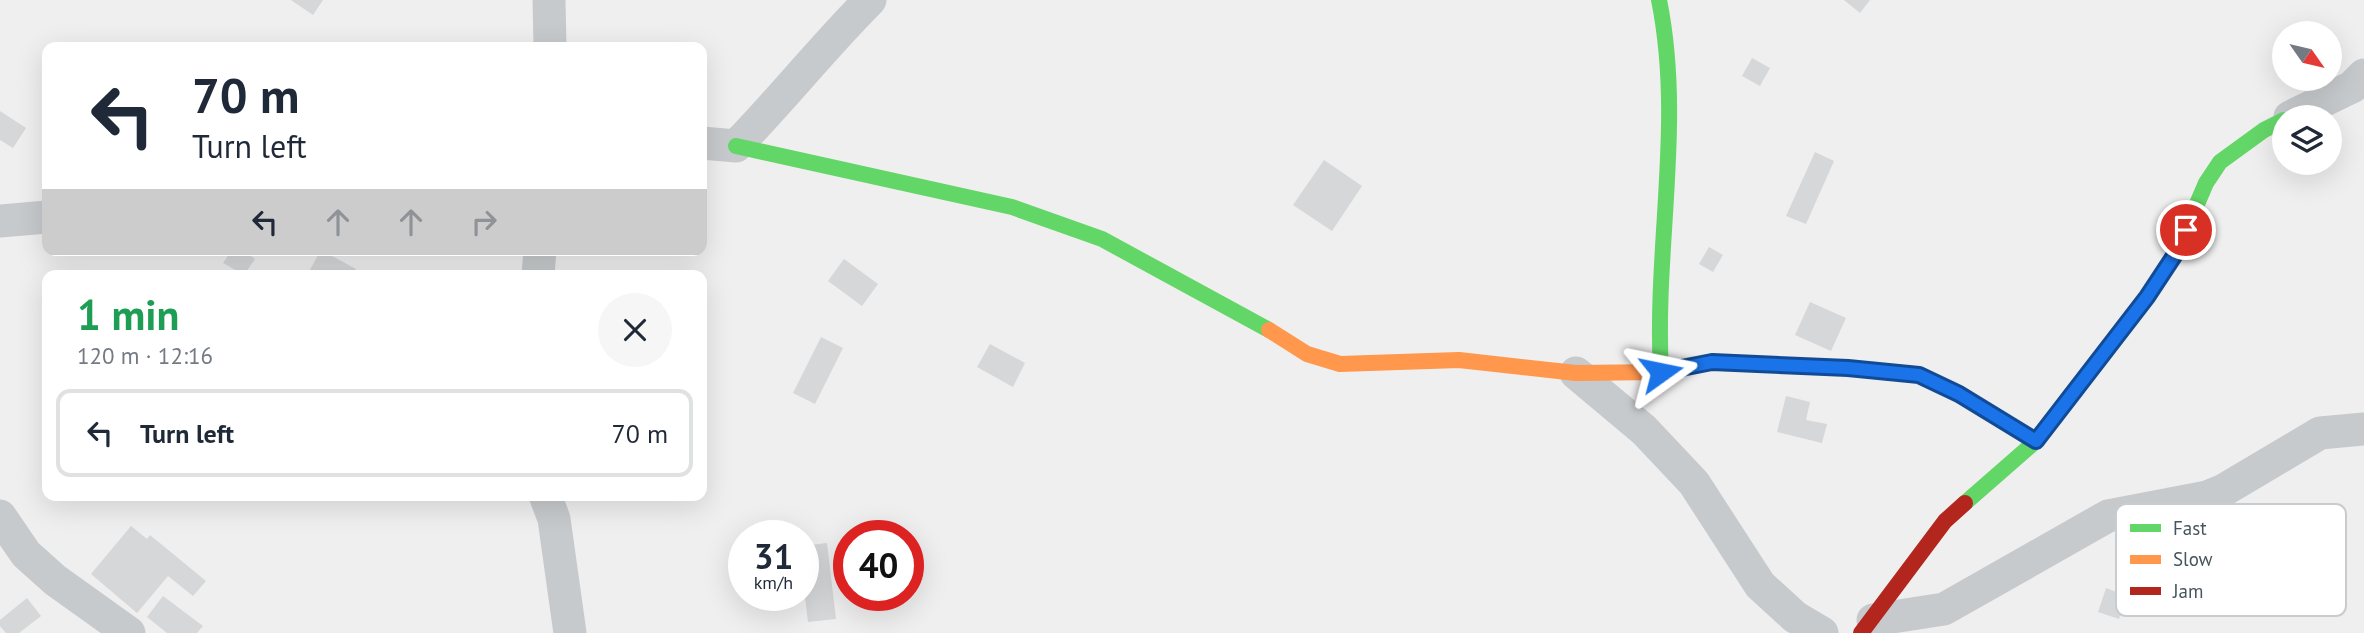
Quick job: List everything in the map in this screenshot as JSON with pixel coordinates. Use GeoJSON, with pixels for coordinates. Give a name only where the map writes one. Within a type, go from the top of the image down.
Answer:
{"type":"FeatureCollection","features":[{"type":"Feature","properties":{"kind":"street"},"geometry":{"type":"LineString","coordinates":[[549,0],[550,42]]}},
{"type":"Feature","properties":{"kind":"street"},"geometry":{"type":"LineString","coordinates":[[736,146],[870,0]]}},
{"type":"Feature","properties":{"kind":"street"},"geometry":{"type":"LineString","coordinates":[[1658,0],[1663,20],[1671,123],[1658,319],[1661,372]]}},
{"type":"Feature","properties":{"kind":"street"},"geometry":{"type":"LineString","coordinates":[[2315,105],[2352,87],[2364,75]]}},
{"type":"Feature","properties":{"kind":"street"},"geometry":{"type":"LineString","coordinates":[[1867,627],[1945,521],[2036,441],[2147,297],[2176,253],[2206,183],[2220,162],[2272,126]]}},
{"type":"Feature","properties":{"kind":"street"},"geometry":{"type":"LineString","coordinates":[[707,143],[736,146],[1012,207],[1102,239],[1239,312],[1307,355],[1340,364],[1460,360],[1576,373],[1661,372],[1712,362],[1848,368],[1919,375],[1959,394],[2036,441]]}},
{"type":"Feature","properties":{"kind":"street"},"geometry":{"type":"LineString","coordinates":[[0,221],[42,217]]}},
{"type":"Feature","properties":{"kind":"street"},"geometry":{"type":"LineString","coordinates":[[1576,373],[1644,430],[1694,482],[1760,586],[1795,617],[1822,633]]}},
{"type":"Feature","properties":{"kind":"street"},"geometry":{"type":"LineString","coordinates":[[2171,504],[2207,497],[2224,490],[2320,433],[2364,429]]}},
{"type":"Feature","properties":{"kind":"street"},"geometry":{"type":"LineString","coordinates":[[547,501],[554,519],[570,633]]}},
{"type":"Feature","properties":{"kind":"street"},"geometry":{"type":"LineString","coordinates":[[1867,627],[1944,609],[2108,516],[2116,514]]}},
{"type":"Feature","properties":{"kind":"street"},"geometry":{"type":"LineString","coordinates":[[0,516],[26,554],[130,633]]}},
{"type":"Feature","properties":{"kind":"building"},"geometry":{"type":"Polygon","coordinates":[[[291,0],[323,0],[313,15],[291,0]]]}},
{"type":"Feature","properties":{"kind":"building"},"geometry":{"type":"Polygon","coordinates":[[[1844,0],[1870,0],[1860,13],[1844,0]]]}},
{"type":"Feature","properties":{"kind":"building"},"geometry":{"type":"Polygon","coordinates":[[[1752,58],[1770,68],[1760,86],[1742,76],[1752,58]]]}},
{"type":"Feature","properties":{"kind":"building"},"geometry":{"type":"Polygon","coordinates":[[[0,111],[26,128],[13,148],[0,140],[0,111]]]}},
{"type":"Feature","properties":{"kind":"building"},"geometry":{"type":"Polygon","coordinates":[[[1815,152],[1834,161],[1806,224],[1786,216],[1815,152]]]}},
{"type":"Feature","properties":{"kind":"building"},"geometry":{"type":"Polygon","coordinates":[[[1324,160],[1362,186],[1332,231],[1293,205],[1324,160]]]}},
{"type":"Feature","properties":{"kind":"building"},"geometry":{"type":"Polygon","coordinates":[[[1709,247],[1723,255],[1713,272],[1699,264],[1709,247]]]}},
{"type":"Feature","properties":{"kind":"building"},"geometry":{"type":"Polygon","coordinates":[[[228,256],[251,256],[255,259],[247,270],[235,270],[223,263],[228,256]]]}},
{"type":"Feature","properties":{"kind":"building"},"geometry":{"type":"Polygon","coordinates":[[[318,256],[332,256],[356,269],[356,270],[310,270],[318,256]]]}},
{"type":"Feature","properties":{"kind":"building"},"geometry":{"type":"Polygon","coordinates":[[[844,259],[878,284],[862,306],[828,281],[844,259]]]}},
{"type":"Feature","properties":{"kind":"building"},"geometry":{"type":"Polygon","coordinates":[[[1810,302],[1846,318],[1831,351],[1795,335],[1810,302]]]}},
{"type":"Feature","properties":{"kind":"building"},"geometry":{"type":"Polygon","coordinates":[[[821,337],[843,348],[815,404],[793,393],[821,337]]]}},
{"type":"Feature","properties":{"kind":"building"},"geometry":{"type":"Polygon","coordinates":[[[990,344],[1025,363],[1013,387],[977,367],[990,344]]]}},
{"type":"Feature","properties":{"kind":"building"},"geometry":{"type":"Polygon","coordinates":[[[1786,396],[1810,402],[1806,420],[1827,424],[1822,443],[1777,432],[1786,396]]]}},
{"type":"Feature","properties":{"kind":"building"},"geometry":{"type":"Polygon","coordinates":[[[131,526],[147,539],[150,535],[206,581],[193,596],[168,576],[137,613],[91,574],[131,526]]]}},
{"type":"Feature","properties":{"kind":"building"},"geometry":{"type":"Polygon","coordinates":[[[827,543],[836,619],[808,622],[807,611],[819,611],[819,544],[827,543]]]}},
{"type":"Feature","properties":{"kind":"building"},"geometry":{"type":"Polygon","coordinates":[[[2106,588],[2116,592],[2116,616],[2120,616],[2119,619],[2098,612],[2106,588]]]}},
{"type":"Feature","properties":{"kind":"building"},"geometry":{"type":"Polygon","coordinates":[[[163,596],[203,626],[197,633],[167,633],[147,617],[163,596]]]}},
{"type":"Feature","properties":{"kind":"building"},"geometry":{"type":"Polygon","coordinates":[[[27,598],[41,616],[19,633],[6,633],[0,626],[0,620],[27,598]]]}},
{"type":"Feature","properties":{"kind":"traffic: fast"},"geometry":{"type":"LineString","coordinates":[[1659,0],[1669,93],[1661,279],[1661,372]]}},
{"type":"Feature","properties":{"kind":"traffic: fast"},"geometry":{"type":"LineString","coordinates":[[1965,503],[2036,441],[2147,297],[2176,253],[2206,183],[2220,162],[2272,126]]}},
{"type":"Feature","properties":{"kind":"traffic: fast"},"geometry":{"type":"LineString","coordinates":[[736,146],[1012,207],[1102,239],[1269,330]]}},
{"type":"Feature","properties":{"kind":"traffic: fast"},"geometry":{"type":"LineString","coordinates":[[1660,372],[1712,362],[1848,368],[1919,375],[1960,394],[2036,441]]}},
{"type":"Feature","properties":{"kind":"traffic: slow"},"geometry":{"type":"LineString","coordinates":[[1269,330],[1307,354],[1340,364],[1459,360],[1576,373],[1660,372]]}},
{"type":"Feature","properties":{"kind":"traffic: jam"},"geometry":{"type":"LineString","coordinates":[[1861,633],[1945,521],[1965,503]]}},
{"type":"Feature","properties":{"kind":"route"},"geometry":{"type":"LineString","coordinates":[[1661,372],[1712,362],[1848,368],[1919,375],[1959,394],[2036,441],[2147,297],[2176,253],[2186,230]]}}]}
